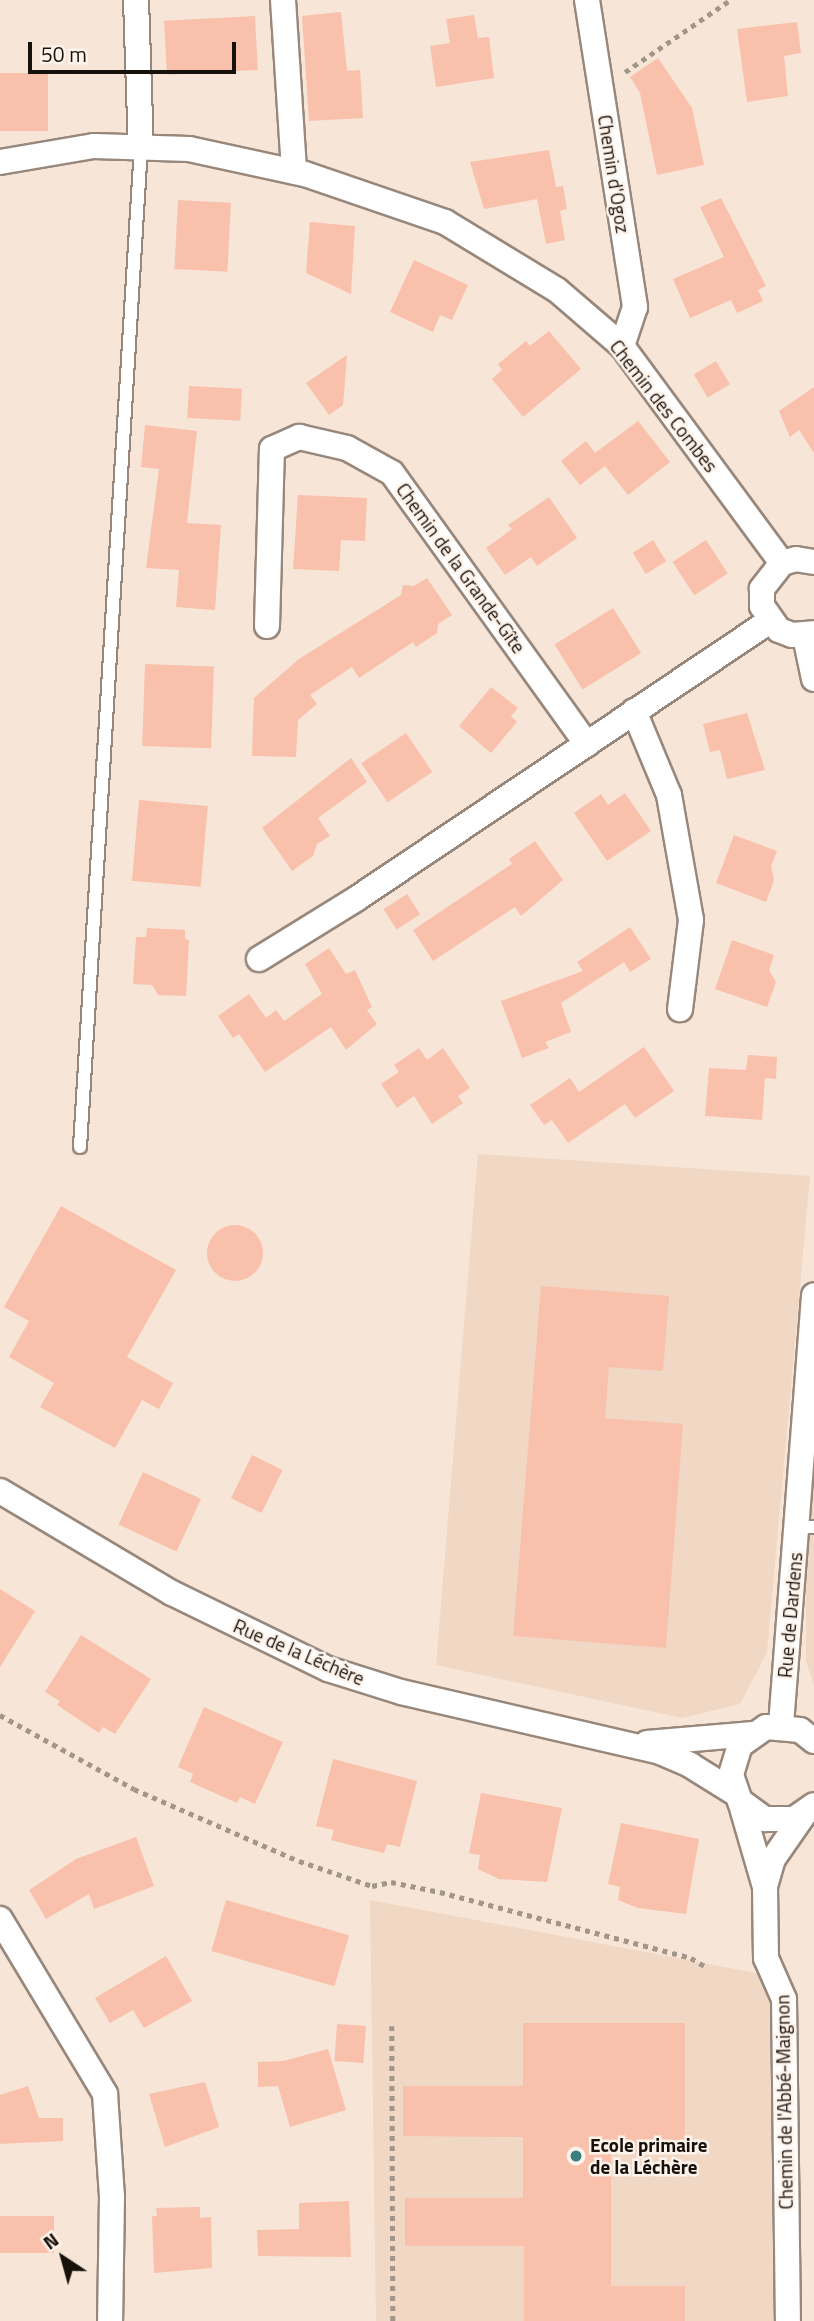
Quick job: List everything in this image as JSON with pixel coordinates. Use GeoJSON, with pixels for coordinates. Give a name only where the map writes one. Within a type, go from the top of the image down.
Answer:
{"type":"FeatureCollection","features":[{"type":"Feature","properties":{"kind":"street"},"geometry":{"type":"LineString","coordinates":[[136,0],[141,147]]}},
{"type":"Feature","properties":{"kind":"street"},"geometry":{"type":"LineString","coordinates":[[283,0],[294,172]]}},
{"type":"Feature","properties":{"kind":"street","name":"Chemin d'Ogoz"},"geometry":{"type":"LineString","coordinates":[[587,0],[635,307],[622,346]]}},
{"type":"Feature","properties":{"kind":"street","name":"Chemin des Combes"},"geometry":{"type":"LineString","coordinates":[[0,162],[94,146],[189,149],[294,172],[445,222],[556,290],[622,346],[782,563]]}},
{"type":"Feature","properties":{"kind":"street","name":"Chemin de la Grande-Gîte"},"geometry":{"type":"LineString","coordinates":[[267,626],[272,449],[299,437],[347,448],[393,473],[587,744]]}},
{"type":"Feature","properties":{"kind":"street"},"geometry":{"type":"LineString","coordinates":[[814,562],[796,559],[782,563],[762,589],[762,606],[769,621],[779,630],[810,635],[814,679]]}},
{"type":"Feature","properties":{"kind":"street"},"geometry":{"type":"LineString","coordinates":[[259,959],[769,621]]}},
{"type":"Feature","properties":{"kind":"street"},"geometry":{"type":"LineString","coordinates":[[634,711],[669,796],[691,920],[680,1009]]}},
{"type":"Feature","properties":{"kind":"street","name":"Rue de Dardens"},"geometry":{"type":"LineString","coordinates":[[781,1725],[806,1527],[814,1295]]}},
{"type":"Feature","properties":{"kind":"street","name":"Rue de la Léchère"},"geometry":{"type":"LineString","coordinates":[[0,1491],[172,1593],[328,1669],[401,1692],[626,1743],[690,1765],[765,1819],[780,1821],[811,1809]]}},
{"type":"Feature","properties":{"kind":"street"},"geometry":{"type":"LineString","coordinates":[[781,1725],[800,1730],[814,1741]]}},
{"type":"Feature","properties":{"kind":"street","name":"Rue de la Léchère"},"geometry":{"type":"LineString","coordinates":[[626,1743],[751,1734],[781,1725]]}},
{"type":"Feature","properties":{"kind":"street","name":"Chemin de l'Abbé-Maignon"},"geometry":{"type":"LineString","coordinates":[[751,1734],[733,1759],[737,1797],[765,1887],[766,1958],[783,1999],[788,2321]]}},
{"type":"Feature","properties":{"kind":"street","name":"Chemin de l'Abbé-Maignon"},"geometry":{"type":"LineString","coordinates":[[765,1887],[773,1859],[811,1809]]}},
{"type":"Feature","properties":{"kind":"street"},"geometry":{"type":"LineString","coordinates":[[0,1919],[105,2094],[112,2197],[110,2321]]}},
{"type":"Feature","properties":{"kind":"lane"},"geometry":{"type":"LineString","coordinates":[[80,1147],[141,147]]}},
{"type":"Feature","properties":{"kind":"path"},"geometry":{"type":"LineString","coordinates":[[601,88],[730,0]]}},
{"type":"Feature","properties":{"kind":"path"},"geometry":{"type":"LineString","coordinates":[[0,1715],[134,1789],[311,1865],[372,1886],[391,1882],[453,1895],[691,1958],[706,1967]]}},
{"type":"Feature","properties":{"kind":"path"},"geometry":{"type":"LineString","coordinates":[[392,2026],[393,2321]]}},
{"type":"Feature","properties":{"kind":"shaded area"},"geometry":{"type":"Polygon","coordinates":[[[478,1154],[810,1176],[767,1652],[740,1704],[682,1718],[436,1665],[478,1154]]]}},
{"type":"Feature","properties":{"kind":"shaded area"},"geometry":{"type":"Polygon","coordinates":[[[814,1440],[814,1686],[806,1661],[806,1515],[814,1440]]]}},
{"type":"Feature","properties":{"kind":"shaded area","name":"Ecole primaire de la Léchère"},"geometry":{"type":"Polygon","coordinates":[[[370,1900],[762,1974],[776,1990],[779,2321],[376,2321],[370,1900]]]}},
{"type":"Feature","properties":{"kind":"building"},"geometry":{"type":"Polygon","coordinates":[[[341,12],[347,71],[360,70],[363,118],[309,121],[302,16],[341,12]]]}},
{"type":"Feature","properties":{"kind":"building"},"geometry":{"type":"Polygon","coordinates":[[[474,15],[478,38],[489,37],[494,78],[436,87],[430,46],[450,43],[446,19],[474,15]]]}},
{"type":"Feature","properties":{"kind":"building"},"geometry":{"type":"Polygon","coordinates":[[[255,16],[258,70],[167,75],[164,21],[255,16]]]}},
{"type":"Feature","properties":{"kind":"building"},"geometry":{"type":"Polygon","coordinates":[[[797,22],[801,53],[784,56],[788,96],[747,102],[737,29],[797,22]]]}},
{"type":"Feature","properties":{"kind":"building"},"geometry":{"type":"Polygon","coordinates":[[[658,58],[692,108],[704,165],[657,175],[640,93],[630,77],[658,58]]]}},
{"type":"Feature","properties":{"kind":"building"},"geometry":{"type":"Polygon","coordinates":[[[0,73],[48,73],[48,131],[0,131],[0,73]]]}},
{"type":"Feature","properties":{"kind":"building"},"geometry":{"type":"Polygon","coordinates":[[[549,150],[556,187],[563,186],[567,209],[560,211],[565,240],[546,244],[537,199],[484,209],[470,162],[549,150]]]}},
{"type":"Feature","properties":{"kind":"building"},"geometry":{"type":"Polygon","coordinates":[[[721,198],[766,286],[758,290],[763,301],[737,313],[731,300],[690,318],[673,279],[724,257],[700,207],[721,198]]]}},
{"type":"Feature","properties":{"kind":"building"},"geometry":{"type":"Polygon","coordinates":[[[178,200],[231,203],[227,272],[174,269],[178,200]]]}},
{"type":"Feature","properties":{"kind":"building"},"geometry":{"type":"Polygon","coordinates":[[[310,222],[355,226],[351,294],[306,273],[310,222]]]}},
{"type":"Feature","properties":{"kind":"building"},"geometry":{"type":"Polygon","coordinates":[[[414,260],[468,285],[452,320],[440,315],[433,332],[390,312],[414,260]]]}},
{"type":"Feature","properties":{"kind":"building"},"geometry":{"type":"Polygon","coordinates":[[[549,331],[581,369],[523,417],[492,379],[502,370],[498,364],[526,341],[530,346],[549,331]]]}},
{"type":"Feature","properties":{"kind":"building"},"geometry":{"type":"Polygon","coordinates":[[[347,355],[343,405],[329,415],[306,383],[347,355]]]}},
{"type":"Feature","properties":{"kind":"building"},"geometry":{"type":"Polygon","coordinates":[[[716,361],[730,384],[708,398],[694,374],[716,361]]]}},
{"type":"Feature","properties":{"kind":"building"},"geometry":{"type":"Polygon","coordinates":[[[189,386],[242,389],[240,421],[187,418],[189,386]]]}},
{"type":"Feature","properties":{"kind":"building"},"geometry":{"type":"Polygon","coordinates":[[[814,387],[814,453],[799,430],[790,437],[779,411],[814,387]]]}},
{"type":"Feature","properties":{"kind":"building"},"geometry":{"type":"Polygon","coordinates":[[[638,421],[670,462],[628,495],[605,466],[580,485],[561,461],[586,441],[595,453],[638,421]]]}},
{"type":"Feature","properties":{"kind":"building"},"geometry":{"type":"Polygon","coordinates":[[[145,425],[197,431],[187,523],[221,525],[215,610],[176,607],[179,570],[146,568],[159,469],[141,467],[145,425]]]}},
{"type":"Feature","properties":{"kind":"building"},"geometry":{"type":"Polygon","coordinates":[[[298,495],[367,498],[365,541],[341,540],[339,571],[293,569],[298,495]]]}},
{"type":"Feature","properties":{"kind":"building"},"geometry":{"type":"Polygon","coordinates":[[[549,497],[577,538],[537,566],[531,557],[505,575],[486,548],[512,529],[508,525],[549,497]]]}},
{"type":"Feature","properties":{"kind":"building"},"geometry":{"type":"Polygon","coordinates":[[[653,540],[666,561],[646,574],[633,553],[653,540]]]}},
{"type":"Feature","properties":{"kind":"building"},"geometry":{"type":"Polygon","coordinates":[[[706,540],[728,574],[694,595],[672,562],[706,540]]]}},
{"type":"Feature","properties":{"kind":"building"},"geometry":{"type":"Polygon","coordinates":[[[427,578],[452,615],[438,624],[437,633],[416,647],[413,642],[359,678],[352,667],[310,695],[317,704],[298,720],[296,757],[252,756],[254,698],[299,659],[401,595],[403,585],[414,586],[427,578]]]}},
{"type":"Feature","properties":{"kind":"building"},"geometry":{"type":"Polygon","coordinates":[[[613,608],[641,653],[583,690],[554,645],[613,608]]]}},
{"type":"Feature","properties":{"kind":"building"},"geometry":{"type":"Polygon","coordinates":[[[145,664],[214,666],[211,748],[142,746],[145,664]]]}},
{"type":"Feature","properties":{"kind":"building"},"geometry":{"type":"Polygon","coordinates":[[[491,687],[518,708],[511,716],[517,722],[491,753],[459,726],[491,687]]]}},
{"type":"Feature","properties":{"kind":"building"},"geometry":{"type":"Polygon","coordinates":[[[747,713],[765,770],[727,779],[720,750],[710,752],[703,724],[747,713]]]}},
{"type":"Feature","properties":{"kind":"building"},"geometry":{"type":"Polygon","coordinates":[[[406,733],[432,772],[388,802],[361,763],[406,733]]]}},
{"type":"Feature","properties":{"kind":"building"},"geometry":{"type":"Polygon","coordinates":[[[351,758],[367,782],[318,818],[330,836],[317,844],[313,856],[292,871],[262,828],[351,758]]]}},
{"type":"Feature","properties":{"kind":"building"},"geometry":{"type":"Polygon","coordinates":[[[625,793],[651,831],[607,861],[574,813],[601,794],[608,805],[625,793]]]}},
{"type":"Feature","properties":{"kind":"building"},"geometry":{"type":"Polygon","coordinates":[[[139,800],[208,806],[201,887],[132,881],[139,800]]]}},
{"type":"Feature","properties":{"kind":"building"},"geometry":{"type":"Polygon","coordinates":[[[734,835],[777,851],[771,866],[774,880],[766,902],[716,883],[734,835]]]}},
{"type":"Feature","properties":{"kind":"building"},"geometry":{"type":"Polygon","coordinates":[[[535,841],[563,880],[521,916],[515,907],[433,961],[413,930],[512,864],[509,859],[535,841]]]}},
{"type":"Feature","properties":{"kind":"building"},"geometry":{"type":"Polygon","coordinates":[[[407,894],[420,914],[397,929],[384,909],[407,894]]]}},
{"type":"Feature","properties":{"kind":"building"},"geometry":{"type":"Polygon","coordinates":[[[630,927],[651,959],[630,972],[624,962],[561,1003],[571,1032],[545,1042],[549,1048],[522,1058],[501,1001],[583,971],[577,962],[630,927]]]}},
{"type":"Feature","properties":{"kind":"building"},"geometry":{"type":"Polygon","coordinates":[[[147,928],[185,930],[185,939],[189,940],[186,996],[158,995],[152,985],[133,984],[136,937],[146,937],[147,928]]]}},
{"type":"Feature","properties":{"kind":"building"},"geometry":{"type":"Polygon","coordinates":[[[732,940],[774,955],[769,970],[776,982],[767,1007],[715,989],[732,940]]]}},
{"type":"Feature","properties":{"kind":"building"},"geometry":{"type":"Polygon","coordinates":[[[329,948],[346,974],[355,970],[372,1007],[367,1010],[377,1024],[346,1050],[331,1027],[265,1072],[239,1034],[233,1038],[218,1016],[249,994],[266,1018],[276,1010],[284,1021],[322,994],[305,964],[329,948]]]}},
{"type":"Feature","properties":{"kind":"building"},"geometry":{"type":"Polygon","coordinates":[[[644,1047],[674,1091],[635,1118],[625,1104],[568,1143],[552,1120],[544,1125],[530,1105],[570,1078],[579,1092],[644,1047]]]}},
{"type":"Feature","properties":{"kind":"building"},"geometry":{"type":"Polygon","coordinates":[[[419,1048],[427,1060],[443,1048],[470,1088],[458,1096],[463,1103],[432,1124],[414,1096],[397,1108],[381,1084],[399,1072],[394,1065],[419,1048]]]}},
{"type":"Feature","properties":{"kind":"building"},"geometry":{"type":"Polygon","coordinates":[[[748,1055],[777,1057],[776,1079],[765,1078],[762,1120],[705,1116],[709,1068],[746,1070],[748,1055]]]}},
{"type":"Feature","properties":{"kind":"building"},"geometry":{"type":"Polygon","coordinates":[[[61,1206],[176,1270],[127,1357],[173,1383],[159,1409],[142,1400],[115,1448],[40,1407],[54,1383],[9,1357],[29,1321],[4,1307],[61,1206]]]}},
{"type":"Feature","properties":{"kind":"building"},"geometry":{"type":"Polygon","coordinates":[[[235,1225],[246,1227],[255,1233],[261,1242],[261,1264],[255,1273],[246,1279],[235,1281],[224,1279],[215,1273],[209,1264],[207,1253],[209,1242],[215,1233],[224,1227],[235,1225]]]}},
{"type":"Feature","properties":{"kind":"building"},"geometry":{"type":"Polygon","coordinates":[[[541,1286],[669,1296],[663,1371],[609,1367],[605,1418],[683,1424],[666,1648],[513,1636],[541,1286]]]}},
{"type":"Feature","properties":{"kind":"building"},"geometry":{"type":"Polygon","coordinates":[[[252,1455],[283,1470],[262,1513],[231,1498],[252,1455]]]}},
{"type":"Feature","properties":{"kind":"building"},"geometry":{"type":"Polygon","coordinates":[[[143,1472],[201,1499],[176,1552],[118,1525],[143,1472]]]}},
{"type":"Feature","properties":{"kind":"building"},"geometry":{"type":"Polygon","coordinates":[[[0,1589],[35,1611],[0,1667],[0,1589]]]}},
{"type":"Feature","properties":{"kind":"building"},"geometry":{"type":"Polygon","coordinates":[[[81,1635],[151,1679],[115,1734],[103,1727],[99,1733],[57,1705],[60,1701],[45,1692],[81,1635]]]}},
{"type":"Feature","properties":{"kind":"building"},"geometry":{"type":"Polygon","coordinates":[[[204,1707],[283,1742],[255,1804],[240,1797],[237,1803],[190,1782],[193,1774],[178,1767],[204,1707]]]}},
{"type":"Feature","properties":{"kind":"building"},"geometry":{"type":"Polygon","coordinates":[[[333,1759],[417,1781],[400,1847],[387,1844],[384,1853],[354,1846],[331,1840],[334,1830],[316,1826],[333,1759]]]}},
{"type":"Feature","properties":{"kind":"building"},"geometry":{"type":"Polygon","coordinates":[[[481,1793],[562,1808],[547,1882],[499,1879],[478,1869],[480,1855],[469,1853],[481,1793]]]}},
{"type":"Feature","properties":{"kind":"building"},"geometry":{"type":"Polygon","coordinates":[[[621,1823],[699,1839],[686,1914],[638,1908],[618,1900],[620,1887],[608,1884],[621,1823]]]}},
{"type":"Feature","properties":{"kind":"building"},"geometry":{"type":"Polygon","coordinates":[[[136,1837],[154,1886],[94,1909],[89,1894],[46,1919],[29,1890],[76,1859],[136,1837]]]}},
{"type":"Feature","properties":{"kind":"building"},"geometry":{"type":"Polygon","coordinates":[[[226,1900],[349,1935],[334,1986],[211,1951],[226,1900]]]}},
{"type":"Feature","properties":{"kind":"building"},"geometry":{"type":"Polygon","coordinates":[[[166,1956],[192,2001],[144,2028],[133,2010],[110,2023],[95,1998],[166,1956]]]}},
{"type":"Feature","properties":{"kind":"building"},"geometry":{"type":"Polygon","coordinates":[[[523,2023],[685,2023],[685,2154],[611,2154],[611,2286],[685,2286],[685,2321],[524,2321],[524,2246],[405,2246],[405,2198],[523,2198],[523,2137],[403,2136],[403,2086],[523,2086],[523,2023]]]}},
{"type":"Feature","properties":{"kind":"building"},"geometry":{"type":"Polygon","coordinates":[[[337,2024],[366,2026],[363,2063],[334,2061],[337,2024]]]}},
{"type":"Feature","properties":{"kind":"building"},"geometry":{"type":"Polygon","coordinates":[[[328,2049],[346,2110],[290,2127],[278,2086],[258,2087],[258,2062],[283,2061],[328,2049]]]}},
{"type":"Feature","properties":{"kind":"building"},"geometry":{"type":"Polygon","coordinates":[[[205,2082],[219,2127],[165,2147],[149,2094],[205,2082]]]}},
{"type":"Feature","properties":{"kind":"building"},"geometry":{"type":"Polygon","coordinates":[[[28,2086],[39,2118],[63,2118],[63,2141],[0,2144],[0,2095],[28,2086]]]}},
{"type":"Feature","properties":{"kind":"building"},"geometry":{"type":"Polygon","coordinates":[[[349,2201],[351,2257],[258,2256],[257,2230],[299,2229],[299,2203],[349,2201]]]}},
{"type":"Feature","properties":{"kind":"building"},"geometry":{"type":"Polygon","coordinates":[[[200,2207],[200,2218],[211,2217],[212,2268],[154,2273],[152,2216],[157,2216],[156,2208],[200,2207]]]}},
{"type":"Feature","properties":{"kind":"building"},"geometry":{"type":"Polygon","coordinates":[[[0,2216],[54,2216],[54,2253],[0,2253],[0,2216]]]}},
{"type":"Feature","properties":{"kind":"place","name":"Ecole primaire de la Léchère"},"geometry":{"type":"Point","coordinates":[576,2156]}}]}
